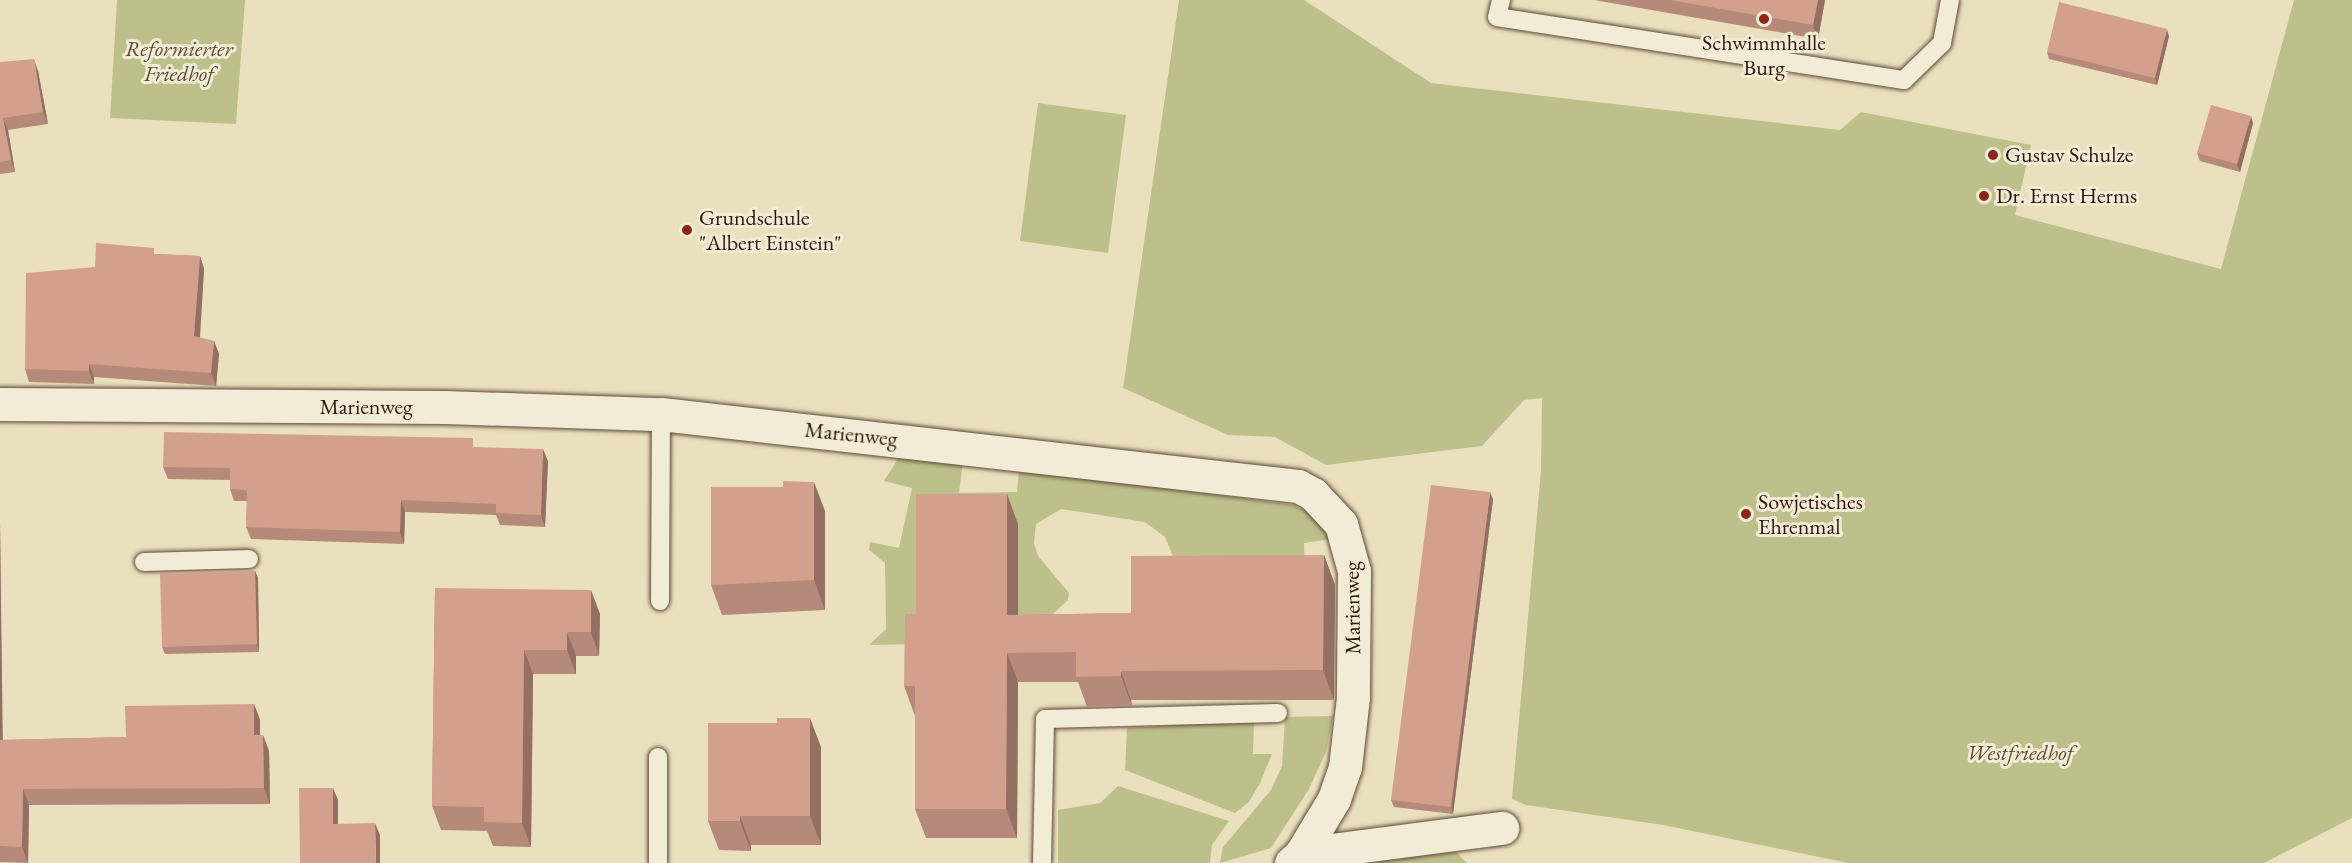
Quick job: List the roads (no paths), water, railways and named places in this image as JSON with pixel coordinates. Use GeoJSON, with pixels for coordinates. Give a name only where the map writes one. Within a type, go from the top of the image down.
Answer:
{"type":"FeatureCollection","features":[{"type":"Feature","properties":{"kind":"street","name":"Marienweg"},"geometry":{"type":"LineString","coordinates":[[0,404],[445,407],[661,414],[1298,486],[1313,494],[1341,524],[1350,546],[1354,571],[1353,697],[1341,778],[1334,800],[1296,858]]}},
{"type":"Feature","properties":{"kind":"street","name":"Marienweg"},"geometry":{"type":"LineString","coordinates":[[1296,858],[1502,828]]}},
{"type":"Feature","properties":{"kind":"lane"},"geometry":{"type":"LineString","coordinates":[[1501,0],[1497,16],[1904,80],[1942,44],[1950,0]]}},
{"type":"Feature","properties":{"kind":"lane"},"geometry":{"type":"LineString","coordinates":[[660,601],[661,414]]}},
{"type":"Feature","properties":{"kind":"lane"},"geometry":{"type":"LineString","coordinates":[[144,562],[249,559]]}},
{"type":"Feature","properties":{"kind":"lane"},"geometry":{"type":"LineString","coordinates":[[1042,863],[1045,719],[1278,713]]}},
{"type":"Feature","properties":{"kind":"lane"},"geometry":{"type":"LineString","coordinates":[[658,757],[658,863]]}},
{"type":"Feature","properties":{"kind":"place","name":"Schwimmhalle Burg"},"geometry":{"type":"Point","coordinates":[1764,19]}},
{"type":"Feature","properties":{"kind":"place","name":"Gustav Schulze"},"geometry":{"type":"Point","coordinates":[1993,155]}},
{"type":"Feature","properties":{"kind":"place","name":"Dr. Ernst Herms"},"geometry":{"type":"Point","coordinates":[1984,196]}},
{"type":"Feature","properties":{"kind":"place","name":"Grundschule \"Albert Einstein\""},"geometry":{"type":"Point","coordinates":[687,230]}},
{"type":"Feature","properties":{"kind":"place","name":"Sowjetisches Ehrenmal"},"geometry":{"type":"Point","coordinates":[1746,514]}},
{"type":"Feature","properties":{"kind":"park label","name":"Reformierter Friedhof"},"geometry":{"type":"Point","coordinates":[179,60]}},
{"type":"Feature","properties":{"kind":"park label","name":"Westfriedhof"},"geometry":{"type":"Point","coordinates":[2020,753]}}]}
